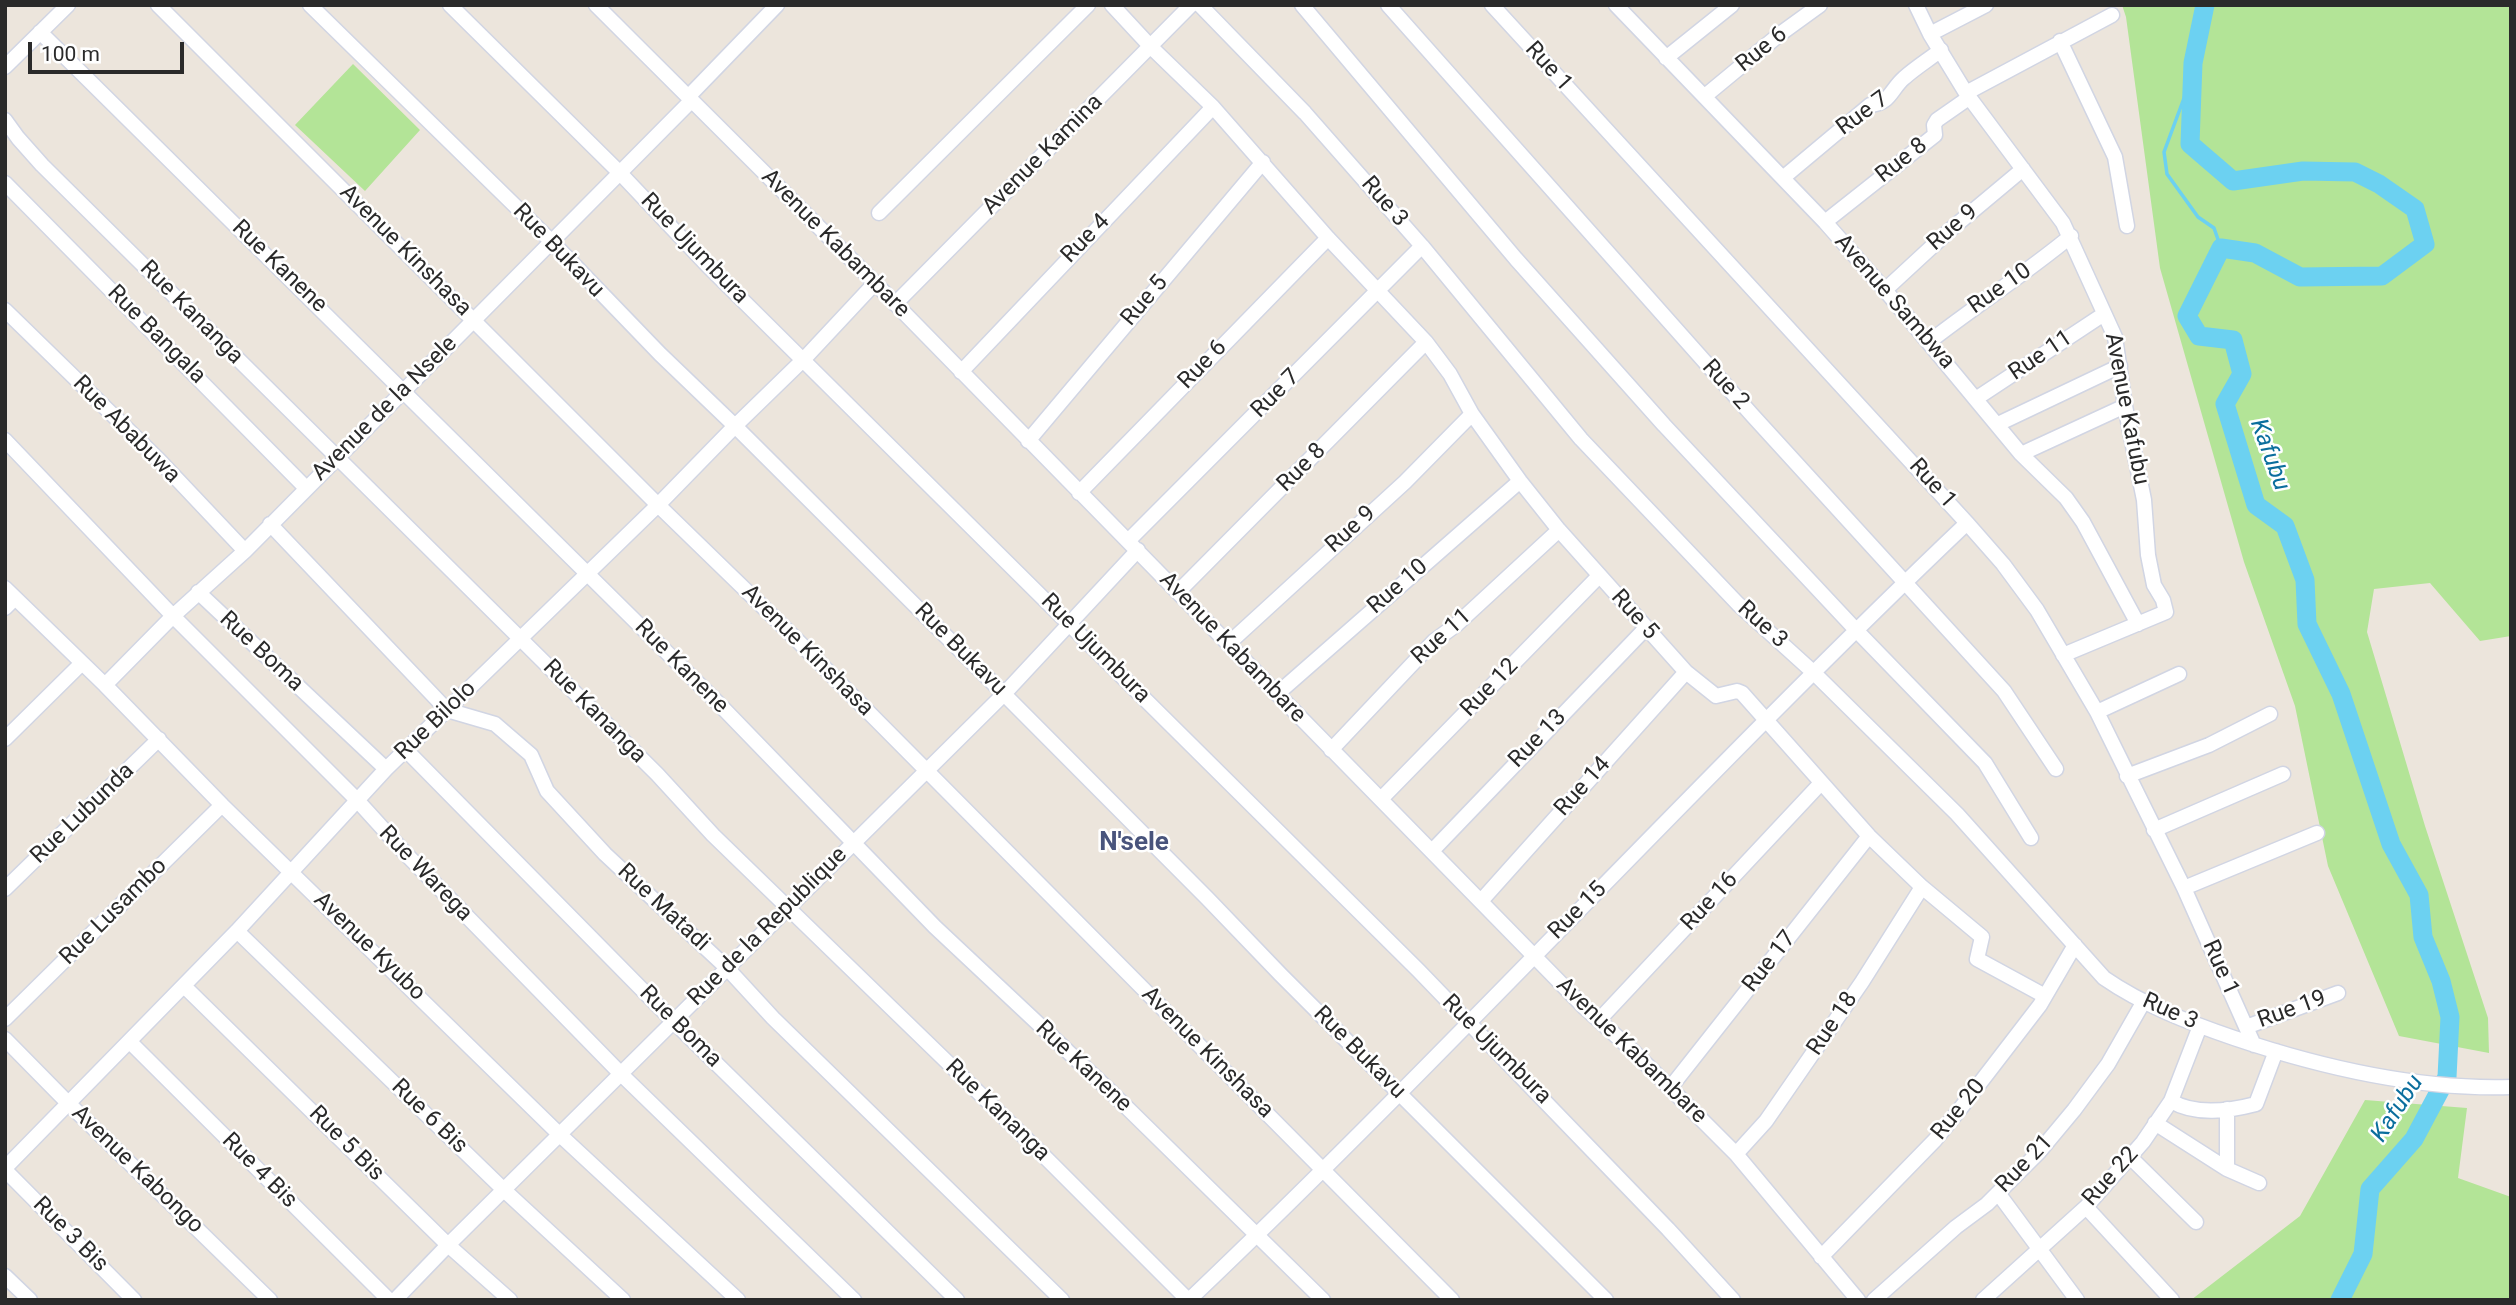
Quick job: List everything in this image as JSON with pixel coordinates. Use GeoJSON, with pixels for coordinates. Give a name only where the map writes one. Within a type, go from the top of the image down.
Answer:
{"type":"FeatureCollection","features":[{"type":"Feature","properties":{"kind":"street"},"geometry":{"type":"LineString","coordinates":[[5,66],[68,5]]}},
{"type":"Feature","properties":{"kind":"street","name":"Avenue Kinshasa"},"geometry":{"type":"LineString","coordinates":[[158,5],[927,770],[1452,1300]]}},
{"type":"Feature","properties":{"kind":"street","name":"Rue Bukavu"},"geometry":{"type":"LineString","coordinates":[[310,5],[552,242],[660,354],[1004,694],[1606,1300]]}},
{"type":"Feature","properties":{"kind":"street","name":"Rue Ujumbura"},"geometry":{"type":"LineString","coordinates":[[450,5],[620,173],[708,265],[1070,622],[1469,1024],[1592,1149],[1733,1300]]}},
{"type":"Feature","properties":{"kind":"street","name":"Avenue Kabambare"},"geometry":{"type":"LineString","coordinates":[[596,5],[875,283],[1534,955],[1736,1154],[1858,1300]]}},
{"type":"Feature","properties":{"kind":"street","name":"Avenue de la Nsele"},"geometry":{"type":"LineString","coordinates":[[105,685],[198,592],[245,551],[475,320],[620,173],[777,5]]}},
{"type":"Feature","properties":{"kind":"street"},"geometry":{"type":"LineString","coordinates":[[879,213],[1087,5]]}},
{"type":"Feature","properties":{"kind":"street","name":"Rue 5"},"geometry":{"type":"LineString","coordinates":[[1112,5],[1213,107],[1328,238],[1426,342],[1450,374],[1472,414],[1520,481],[1559,530],[1686,672],[1716,696],[1737,691],[1742,693],[1768,719],[1869,836],[1922,887],[1982,937],[1977,959],[2045,996]]}},
{"type":"Feature","properties":{"kind":"street","name":"Avenue Kamina"},"geometry":{"type":"LineString","coordinates":[[895,304],[1191,5]]}},
{"type":"Feature","properties":{"kind":"street","name":"Rue 3"},"geometry":{"type":"LineString","coordinates":[[1200,5],[1306,113],[1422,246],[1581,439],[1738,604],[1814,672],[1957,814],[2104,978],[2144,1001],[2200,1026],[2324,1065],[2429,1084],[2511,1087]]}},
{"type":"Feature","properties":{"kind":"street"},"geometry":{"type":"LineString","coordinates":[[1302,5],[1516,259],[1722,489],[1984,763],[2031,838]]}},
{"type":"Feature","properties":{"kind":"street","name":"Rue 2"},"geometry":{"type":"LineString","coordinates":[[1388,5],[1752,416],[2004,691],[2056,769]]}},
{"type":"Feature","properties":{"kind":"street","name":"Rue 1"},"geometry":{"type":"LineString","coordinates":[[1492,5],[1967,523],[2003,564],[2037,610],[2097,712],[2184,888],[2254,1045]]}},
{"type":"Feature","properties":{"kind":"street","name":"Avenue Sambwa"},"geometry":{"type":"LineString","coordinates":[[1616,5],[1784,177],[1885,290],[2021,454],[2066,498],[2083,522],[2138,624]]}},
{"type":"Feature","properties":{"kind":"street"},"geometry":{"type":"LineString","coordinates":[[1666,58],[1732,5]]}},
{"type":"Feature","properties":{"kind":"street","name":"Rue 6"},"geometry":{"type":"LineString","coordinates":[[1705,96],[1820,5]]}},
{"type":"Feature","properties":{"kind":"street","name":"Avenue Kafubu"},"geometry":{"type":"LineString","coordinates":[[1916,5],[1930,34],[1968,95],[2070,236],[2115,338],[2125,406],[2144,500],[2148,555],[2154,585],[2163,600],[2165,612],[2138,624]]}},
{"type":"Feature","properties":{"kind":"street"},"geometry":{"type":"LineString","coordinates":[[1930,34],[1986,5]]}},
{"type":"Feature","properties":{"kind":"street","name":"Rue 8"},"geometry":{"type":"LineString","coordinates":[[1825,222],[1935,135],[1934,125],[1937,120],[1968,95],[2060,41],[2112,15]]}},
{"type":"Feature","properties":{"kind":"street","name":"Rue Kanene"},"geometry":{"type":"LineString","coordinates":[[40,32],[722,706],[935,927],[1110,1091],[1323,1300]]}},
{"type":"Feature","properties":{"kind":"street"},"geometry":{"type":"LineString","coordinates":[[2060,41],[2115,157],[2127,226]]}},
{"type":"Feature","properties":{"kind":"street","name":"Rue 7"},"geometry":{"type":"LineString","coordinates":[[1784,177],[1870,104],[1882,103],[1893,94],[1901,81],[1941,50]]}},
{"type":"Feature","properties":{"kind":"street","name":"Rue 4"},"geometry":{"type":"LineString","coordinates":[[961,372],[1213,107]]}},
{"type":"Feature","properties":{"kind":"street","name":"Rue Kananga"},"geometry":{"type":"LineString","coordinates":[[5,120],[42,164],[657,774],[713,835],[1189,1300]]}},
{"type":"Feature","properties":{"kind":"street","name":"Rue 5"},"geometry":{"type":"LineString","coordinates":[[1028,441],[1263,162]]}},
{"type":"Feature","properties":{"kind":"street","name":"Rue 9"},"geometry":{"type":"LineString","coordinates":[[1885,290],[1950,230],[2024,169]]}},
{"type":"Feature","properties":{"kind":"street","name":"Rue Bangala"},"geometry":{"type":"LineString","coordinates":[[5,183],[306,488]]}},
{"type":"Feature","properties":{"kind":"street","name":"Rue 10"},"geometry":{"type":"LineString","coordinates":[[1929,342],[1982,300],[2037,264],[2070,236]]}},
{"type":"Feature","properties":{"kind":"street","name":"Rue 6"},"geometry":{"type":"LineString","coordinates":[[1079,493],[1328,238]]}},
{"type":"Feature","properties":{"kind":"street","name":"Rue 7"},"geometry":{"type":"LineString","coordinates":[[1133,546],[1422,246]]}},
{"type":"Feature","properties":{"kind":"street","name":"Rue Bilolo"},"geometry":{"type":"LineString","coordinates":[[5,1169],[237,931],[356,799],[658,505],[734,426],[804,359],[875,283]]}},
{"type":"Feature","properties":{"kind":"street","name":"Rue Ababuwa"},"geometry":{"type":"LineString","coordinates":[[5,310],[159,460],[245,551]]}},
{"type":"Feature","properties":{"kind":"street","name":"Rue 11"},"geometry":{"type":"LineString","coordinates":[[1977,398],[2104,314]]}},
{"type":"Feature","properties":{"kind":"street","name":"Rue 8"},"geometry":{"type":"LineString","coordinates":[[1178,592],[1426,342]]}},
{"type":"Feature","properties":{"kind":"street"},"geometry":{"type":"LineString","coordinates":[[1997,424],[2120,366]]}},
{"type":"Feature","properties":{"kind":"street"},"geometry":{"type":"LineString","coordinates":[[2021,454],[2125,406]]}},
{"type":"Feature","properties":{"kind":"street","name":"Rue 9"},"geometry":{"type":"LineString","coordinates":[[1228,644],[1405,482],[1472,414]]}},
{"type":"Feature","properties":{"kind":"street","name":"Rue Warega"},"geometry":{"type":"LineString","coordinates":[[5,439],[173,616],[356,799],[405,853],[622,1075],[854,1300]]}},
{"type":"Feature","properties":{"kind":"street","name":"Rue 10"},"geometry":{"type":"LineString","coordinates":[[1277,694],[1520,481]]}},
{"type":"Feature","properties":{"kind":"street","name":"Rue 15"},"geometry":{"type":"LineString","coordinates":[[1189,1300],[1469,1024],[1814,672],[1967,523]]}},
{"type":"Feature","properties":{"kind":"street"},"geometry":{"type":"LineString","coordinates":[[270,524],[447,710]]}},
{"type":"Feature","properties":{"kind":"street","name":"Rue 11"},"geometry":{"type":"LineString","coordinates":[[1331,750],[1434,641],[1456,625],[1559,530]]}},
{"type":"Feature","properties":{"kind":"street","name":"Rue de la Republique"},"geometry":{"type":"LineString","coordinates":[[395,1300],[1004,694],[1070,622],[1133,546]]}},
{"type":"Feature","properties":{"kind":"street","name":"Rue 12"},"geometry":{"type":"LineString","coordinates":[[1381,799],[1600,576]]}},
{"type":"Feature","properties":{"kind":"street","name":"Rue Boma"},"geometry":{"type":"LineString","coordinates":[[198,592],[386,769]]}},
{"type":"Feature","properties":{"kind":"street","name":"Avenue Kyubo"},"geometry":{"type":"LineString","coordinates":[[9,598],[105,685],[222,805],[559,1134],[738,1300]]}},
{"type":"Feature","properties":{"kind":"street"},"geometry":{"type":"LineString","coordinates":[[2063,656],[2138,624]]}},
{"type":"Feature","properties":{"kind":"street","name":"Rue 13"},"geometry":{"type":"LineString","coordinates":[[1432,851],[1646,629]]}},
{"type":"Feature","properties":{"kind":"street"},"geometry":{"type":"LineString","coordinates":[[5,739],[82,663]]}},
{"type":"Feature","properties":{"kind":"street","name":"Rue 14"},"geometry":{"type":"LineString","coordinates":[[1481,901],[1686,672]]}},
{"type":"Feature","properties":{"kind":"street"},"geometry":{"type":"LineString","coordinates":[[2097,712],[2179,674]]}},
{"type":"Feature","properties":{"kind":"street","name":"Rue Matadi"},"geometry":{"type":"LineString","coordinates":[[447,710],[503,728],[531,755],[547,791],[596,845],[727,968],[772,1018],[1062,1300]]}},
{"type":"Feature","properties":{"kind":"street"},"geometry":{"type":"LineString","coordinates":[[2127,776],[2209,745],[2270,713]]}},
{"type":"Feature","properties":{"kind":"street","name":"Rue Lubunda"},"geometry":{"type":"LineString","coordinates":[[5,888],[159,739]]}},
{"type":"Feature","properties":{"kind":"street","name":"Rue Boma"},"geometry":{"type":"LineString","coordinates":[[406,750],[674,1022],[957,1300]]}},
{"type":"Feature","properties":{"kind":"street"},"geometry":{"type":"LineString","coordinates":[[2154,830],[2283,774]]}},
{"type":"Feature","properties":{"kind":"street","name":"Rue 16"},"geometry":{"type":"LineString","coordinates":[[1599,1020],[1821,783]]}},
{"type":"Feature","properties":{"kind":"street","name":"Rue Lusambo"},"geometry":{"type":"LineString","coordinates":[[5,1019],[222,805]]}},
{"type":"Feature","properties":{"kind":"street"},"geometry":{"type":"LineString","coordinates":[[2184,888],[2317,832]]}},
{"type":"Feature","properties":{"kind":"street","name":"Rue 17"},"geometry":{"type":"LineString","coordinates":[[1670,1088],[1869,836]]}},
{"type":"Feature","properties":{"kind":"street","name":"Rue 18"},"geometry":{"type":"LineString","coordinates":[[1736,1154],[1766,1121],[1862,982],[1922,887]]}},
{"type":"Feature","properties":{"kind":"street","name":"Rue 6 Bis"},"geometry":{"type":"LineString","coordinates":[[237,931],[504,1190],[624,1300]]}},
{"type":"Feature","properties":{"kind":"street","name":"Rue 20"},"geometry":{"type":"LineString","coordinates":[[1821,1257],[1935,1140],[2045,996],[2075,945]]}},
{"type":"Feature","properties":{"kind":"street","name":"Rue 5 Bis"},"geometry":{"type":"LineString","coordinates":[[184,986],[448,1245],[510,1300]]}},
{"type":"Feature","properties":{"kind":"street","name":"Rue 19"},"geometry":{"type":"LineString","coordinates":[[2246,1027],[2339,993]]}},
{"type":"Feature","properties":{"kind":"street","name":"Rue 21"},"geometry":{"type":"LineString","coordinates":[[1874,1300],[1998,1193],[2039,1152],[2108,1064],[2144,1001]]}},
{"type":"Feature","properties":{"kind":"street","name":"Rue 22"},"geometry":{"type":"LineString","coordinates":[[1991,1297],[2086,1207],[2130,1157],[2171,1101],[2200,1026]]}},
{"type":"Feature","properties":{"kind":"street","name":"Avenue Kabongo"},"geometry":{"type":"LineString","coordinates":[[5,1039],[270,1300]]}},
{"type":"Feature","properties":{"kind":"street","name":"Rue 4 Bis"},"geometry":{"type":"LineString","coordinates":[[130,1042],[389,1300]]}},
{"type":"Feature","properties":{"kind":"street"},"geometry":{"type":"LineString","coordinates":[[2171,1101],[2190,1109],[2227,1109],[2256,1104],[2276,1051]]}},
{"type":"Feature","properties":{"kind":"street"},"geometry":{"type":"LineString","coordinates":[[2227,1109],[2227,1168]]}},
{"type":"Feature","properties":{"kind":"street"},"geometry":{"type":"LineString","coordinates":[[2155,1124],[2227,1168],[2259,1183]]}},
{"type":"Feature","properties":{"kind":"street"},"geometry":{"type":"LineString","coordinates":[[2130,1157],[2196,1222]]}},
{"type":"Feature","properties":{"kind":"street","name":"Rue 3 Bis"},"geometry":{"type":"LineString","coordinates":[[5,1169],[134,1300]]}},
{"type":"Feature","properties":{"kind":"street"},"geometry":{"type":"LineString","coordinates":[[1998,1193],[2077,1300]]}},
{"type":"Feature","properties":{"kind":"street"},"geometry":{"type":"LineString","coordinates":[[2086,1207],[2172,1300]]}},
{"type":"Feature","properties":{"kind":"street"},"geometry":{"type":"LineString","coordinates":[[5,1276],[30,1300]]}},
{"type":"Feature","properties":{"kind":"green space"},"geometry":{"type":"Polygon","coordinates":[[[2122,5],[2511,5],[2511,636],[2480,641],[2430,583],[2374,589],[2367,632],[2425,826],[2488,1018],[2489,1053],[2399,1036],[2328,866],[2295,706],[2244,562],[2160,268],[2126,17],[2122,5]]]}},
{"type":"Feature","properties":{"kind":"green space"},"geometry":{"type":"Polygon","coordinates":[[[353,64],[420,130],[365,191],[295,125],[353,64]]]}},
{"type":"Feature","properties":{"kind":"green space"},"geometry":{"type":"Polygon","coordinates":[[[2365,1100],[2467,1108],[2458,1178],[2511,1197],[2511,1300],[2191,1300],[2300,1216],[2365,1100]]]}},
{"type":"Feature","properties":{"kind":"waterway","name":"Kafubu"},"geometry":{"type":"LineString","coordinates":[[2205,5],[2193,63],[2190,144],[2233,181],[2303,171],[2355,172],[2379,184],[2415,209],[2425,244],[2382,276],[2300,277],[2255,253],[2221,248],[2187,316],[2199,336],[2233,340],[2242,374],[2225,404],[2256,505],[2285,526],[2305,580],[2307,624],[2341,694],[2391,844],[2419,895],[2423,937],[2441,981],[2450,1017],[2447,1077],[2414,1139],[2370,1189],[2363,1254],[2340,1300]]}},
{"type":"Feature","properties":{"kind":"waterway"},"geometry":{"type":"LineString","coordinates":[[2193,74],[2164,152],[2167,174],[2198,217],[2214,228],[2221,248]]}},
{"type":"Feature","properties":{"kind":"district","name":"N'sele"},"geometry":{"type":"Point","coordinates":[1134,843]}}]}
